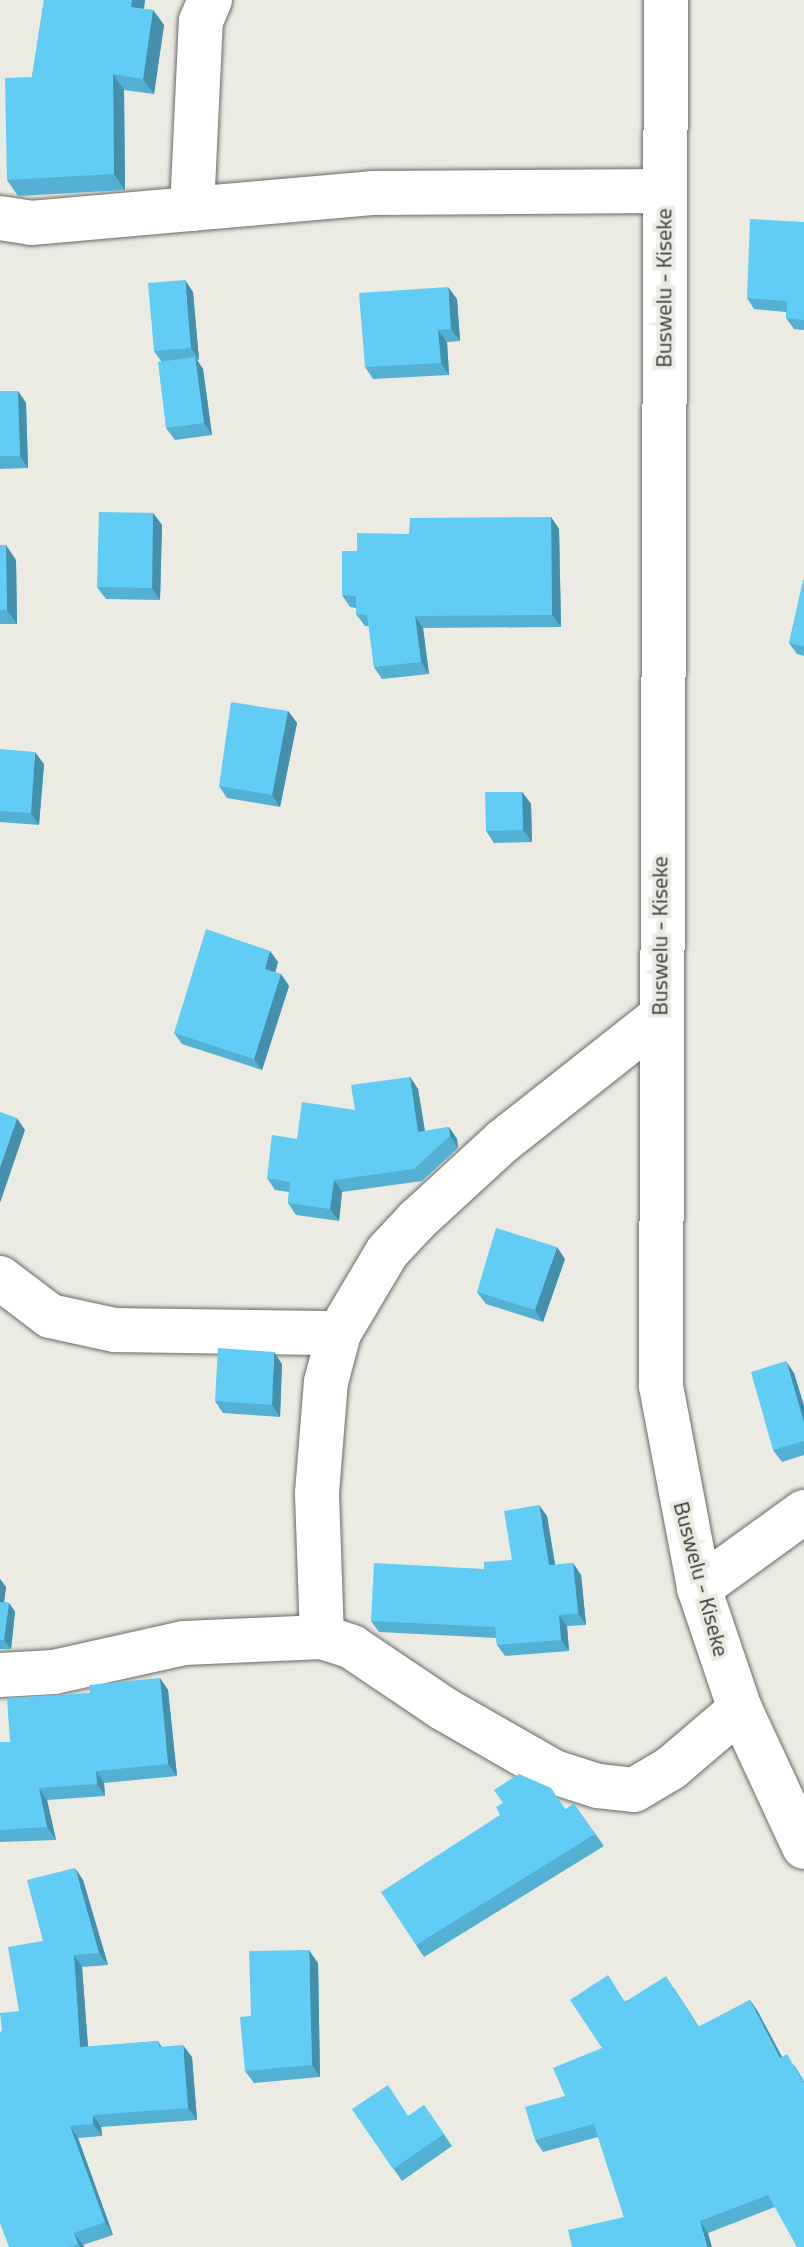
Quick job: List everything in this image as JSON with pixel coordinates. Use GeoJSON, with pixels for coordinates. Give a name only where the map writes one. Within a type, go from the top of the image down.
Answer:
{"type":"FeatureCollection","features":[{"type":"Feature","properties":{"kind":"street"},"geometry":{"type":"LineString","coordinates":[[192,209],[201,21],[210,0]]}},
{"type":"Feature","properties":{"kind":"street","name":"Buswelu - Kiseke"},"geometry":{"type":"LineString","coordinates":[[666,0],[659,1018],[661,1386],[699,1588],[740,1709],[804,1847]]}},
{"type":"Feature","properties":{"kind":"street"},"geometry":{"type":"LineString","coordinates":[[0,218],[31,223],[372,193],[664,191]]}},
{"type":"Feature","properties":{"kind":"street"},"geometry":{"type":"LineString","coordinates":[[322,1637],[317,1493],[326,1382],[339,1333],[387,1252],[417,1220],[503,1141],[659,1018]]}},
{"type":"Feature","properties":{"kind":"street"},"geometry":{"type":"LineString","coordinates":[[0,1278],[50,1316],[115,1330],[339,1333]]}},
{"type":"Feature","properties":{"kind":"street"},"geometry":{"type":"LineString","coordinates":[[699,1588],[804,1512]]}},
{"type":"Feature","properties":{"kind":"street"},"geometry":{"type":"LineString","coordinates":[[0,1675],[54,1672],[184,1643],[322,1637],[352,1647],[444,1709],[554,1772],[598,1786],[634,1790],[671,1768],[740,1709]]}},
{"type":"Feature","properties":{"kind":"building"},"geometry":{"type":"Polygon","coordinates":[[[44,0],[132,0],[131,7],[153,10],[143,79],[113,74],[114,174],[7,180],[5,78],[32,77],[44,0]]]}},
{"type":"Feature","properties":{"kind":"building"},"geometry":{"type":"Polygon","coordinates":[[[750,219],[804,222],[804,320],[786,318],[787,301],[747,298],[750,219]]]}},
{"type":"Feature","properties":{"kind":"building"},"geometry":{"type":"Polygon","coordinates":[[[185,280],[191,348],[154,351],[148,283],[185,280]]]}},
{"type":"Feature","properties":{"kind":"building"},"geometry":{"type":"Polygon","coordinates":[[[448,287],[451,329],[438,330],[441,363],[365,367],[359,293],[448,287]]]}},
{"type":"Feature","properties":{"kind":"building"},"geometry":{"type":"Polygon","coordinates":[[[195,357],[204,423],[166,428],[158,362],[195,357]]]}},
{"type":"Feature","properties":{"kind":"building"},"geometry":{"type":"Polygon","coordinates":[[[0,391],[18,391],[20,456],[0,456],[0,391]]]}},
{"type":"Feature","properties":{"kind":"building"},"geometry":{"type":"Polygon","coordinates":[[[99,512],[153,513],[152,588],[97,587],[99,512]]]}},
{"type":"Feature","properties":{"kind":"building"},"geometry":{"type":"Polygon","coordinates":[[[551,517],[552,615],[415,616],[421,662],[374,667],[367,615],[356,614],[356,596],[342,595],[342,551],[357,551],[357,533],[409,534],[410,518],[551,517]]]}},
{"type":"Feature","properties":{"kind":"building"},"geometry":{"type":"Polygon","coordinates":[[[0,545],[6,545],[7,610],[0,610],[0,545]]]}},
{"type":"Feature","properties":{"kind":"building"},"geometry":{"type":"Polygon","coordinates":[[[804,580],[804,646],[789,643],[804,580]]]}},
{"type":"Feature","properties":{"kind":"building"},"geometry":{"type":"Polygon","coordinates":[[[231,702],[288,711],[272,795],[219,786],[231,702]]]}},
{"type":"Feature","properties":{"kind":"building"},"geometry":{"type":"Polygon","coordinates":[[[0,749],[35,752],[31,813],[0,811],[0,749]]]}},
{"type":"Feature","properties":{"kind":"building"},"geometry":{"type":"Polygon","coordinates":[[[485,792],[522,792],[523,830],[486,831],[485,792]]]}},
{"type":"Feature","properties":{"kind":"building"},"geometry":{"type":"Polygon","coordinates":[[[206,929],[270,951],[265,969],[281,974],[254,1059],[174,1033],[206,929]]]}},
{"type":"Feature","properties":{"kind":"building"},"geometry":{"type":"Polygon","coordinates":[[[410,1077],[418,1132],[449,1127],[450,1136],[414,1169],[334,1180],[330,1209],[288,1203],[290,1182],[267,1178],[272,1135],[297,1139],[302,1102],[355,1110],[351,1085],[410,1077]]]}},
{"type":"Feature","properties":{"kind":"building"},"geometry":{"type":"Polygon","coordinates":[[[0,1112],[17,1118],[0,1167],[0,1112]]]}},
{"type":"Feature","properties":{"kind":"building"},"geometry":{"type":"Polygon","coordinates":[[[496,1228],[557,1247],[535,1310],[477,1292],[496,1228]]]}},
{"type":"Feature","properties":{"kind":"building"},"geometry":{"type":"Polygon","coordinates":[[[218,1348],[274,1352],[272,1405],[215,1401],[218,1348]]]}},
{"type":"Feature","properties":{"kind":"building"},"geometry":{"type":"Polygon","coordinates":[[[786,1361],[804,1422],[804,1441],[773,1450],[751,1372],[786,1361]]]}},
{"type":"Feature","properties":{"kind":"building"},"geometry":{"type":"Polygon","coordinates":[[[539,1505],[549,1565],[573,1563],[578,1613],[559,1615],[561,1640],[497,1645],[495,1627],[371,1621],[374,1563],[484,1569],[484,1562],[512,1560],[504,1511],[539,1505]]]}},
{"type":"Feature","properties":{"kind":"building"},"geometry":{"type":"Polygon","coordinates":[[[0,1602],[9,1603],[4,1640],[0,1640],[0,1602]]]}},
{"type":"Feature","properties":{"kind":"building"},"geometry":{"type":"Polygon","coordinates":[[[160,1678],[168,1764],[96,1771],[97,1784],[39,1788],[47,1827],[0,1830],[0,1742],[10,1742],[7,1698],[90,1693],[89,1685],[160,1678]]]}},
{"type":"Feature","properties":{"kind":"building"},"geometry":{"type":"Polygon","coordinates":[[[519,1774],[551,1788],[566,1810],[574,1804],[595,1834],[416,1945],[381,1892],[500,1815],[496,1807],[503,1803],[494,1790],[519,1774]]]}},
{"type":"Feature","properties":{"kind":"building"},"geometry":{"type":"Polygon","coordinates":[[[75,1868],[99,1953],[74,1955],[80,2047],[158,2041],[159,2047],[183,2045],[188,2108],[93,2115],[93,2124],[70,2126],[105,2222],[74,2233],[78,2244],[70,2247],[9,2247],[0,2223],[0,2013],[19,2011],[8,1947],[43,1941],[27,1880],[75,1868]]]}},
{"type":"Feature","properties":{"kind":"building"},"geometry":{"type":"Polygon","coordinates":[[[309,1950],[312,2065],[245,2071],[240,2017],[251,2016],[249,1951],[309,1950]]]}},
{"type":"Feature","properties":{"kind":"building"},"geometry":{"type":"Polygon","coordinates":[[[608,1975],[625,2002],[666,1976],[698,2027],[750,2000],[780,2058],[787,2054],[804,2083],[804,2247],[797,2247],[768,2195],[700,2221],[707,2247],[572,2247],[568,2230],[624,2217],[594,2124],[535,2140],[525,2107],[565,2096],[553,2068],[602,2048],[570,2000],[608,1975]]]}},
{"type":"Feature","properties":{"kind":"building"},"geometry":{"type":"Polygon","coordinates":[[[388,2085],[408,2116],[424,2105],[444,2134],[393,2169],[352,2109],[388,2085]]]}}]}
